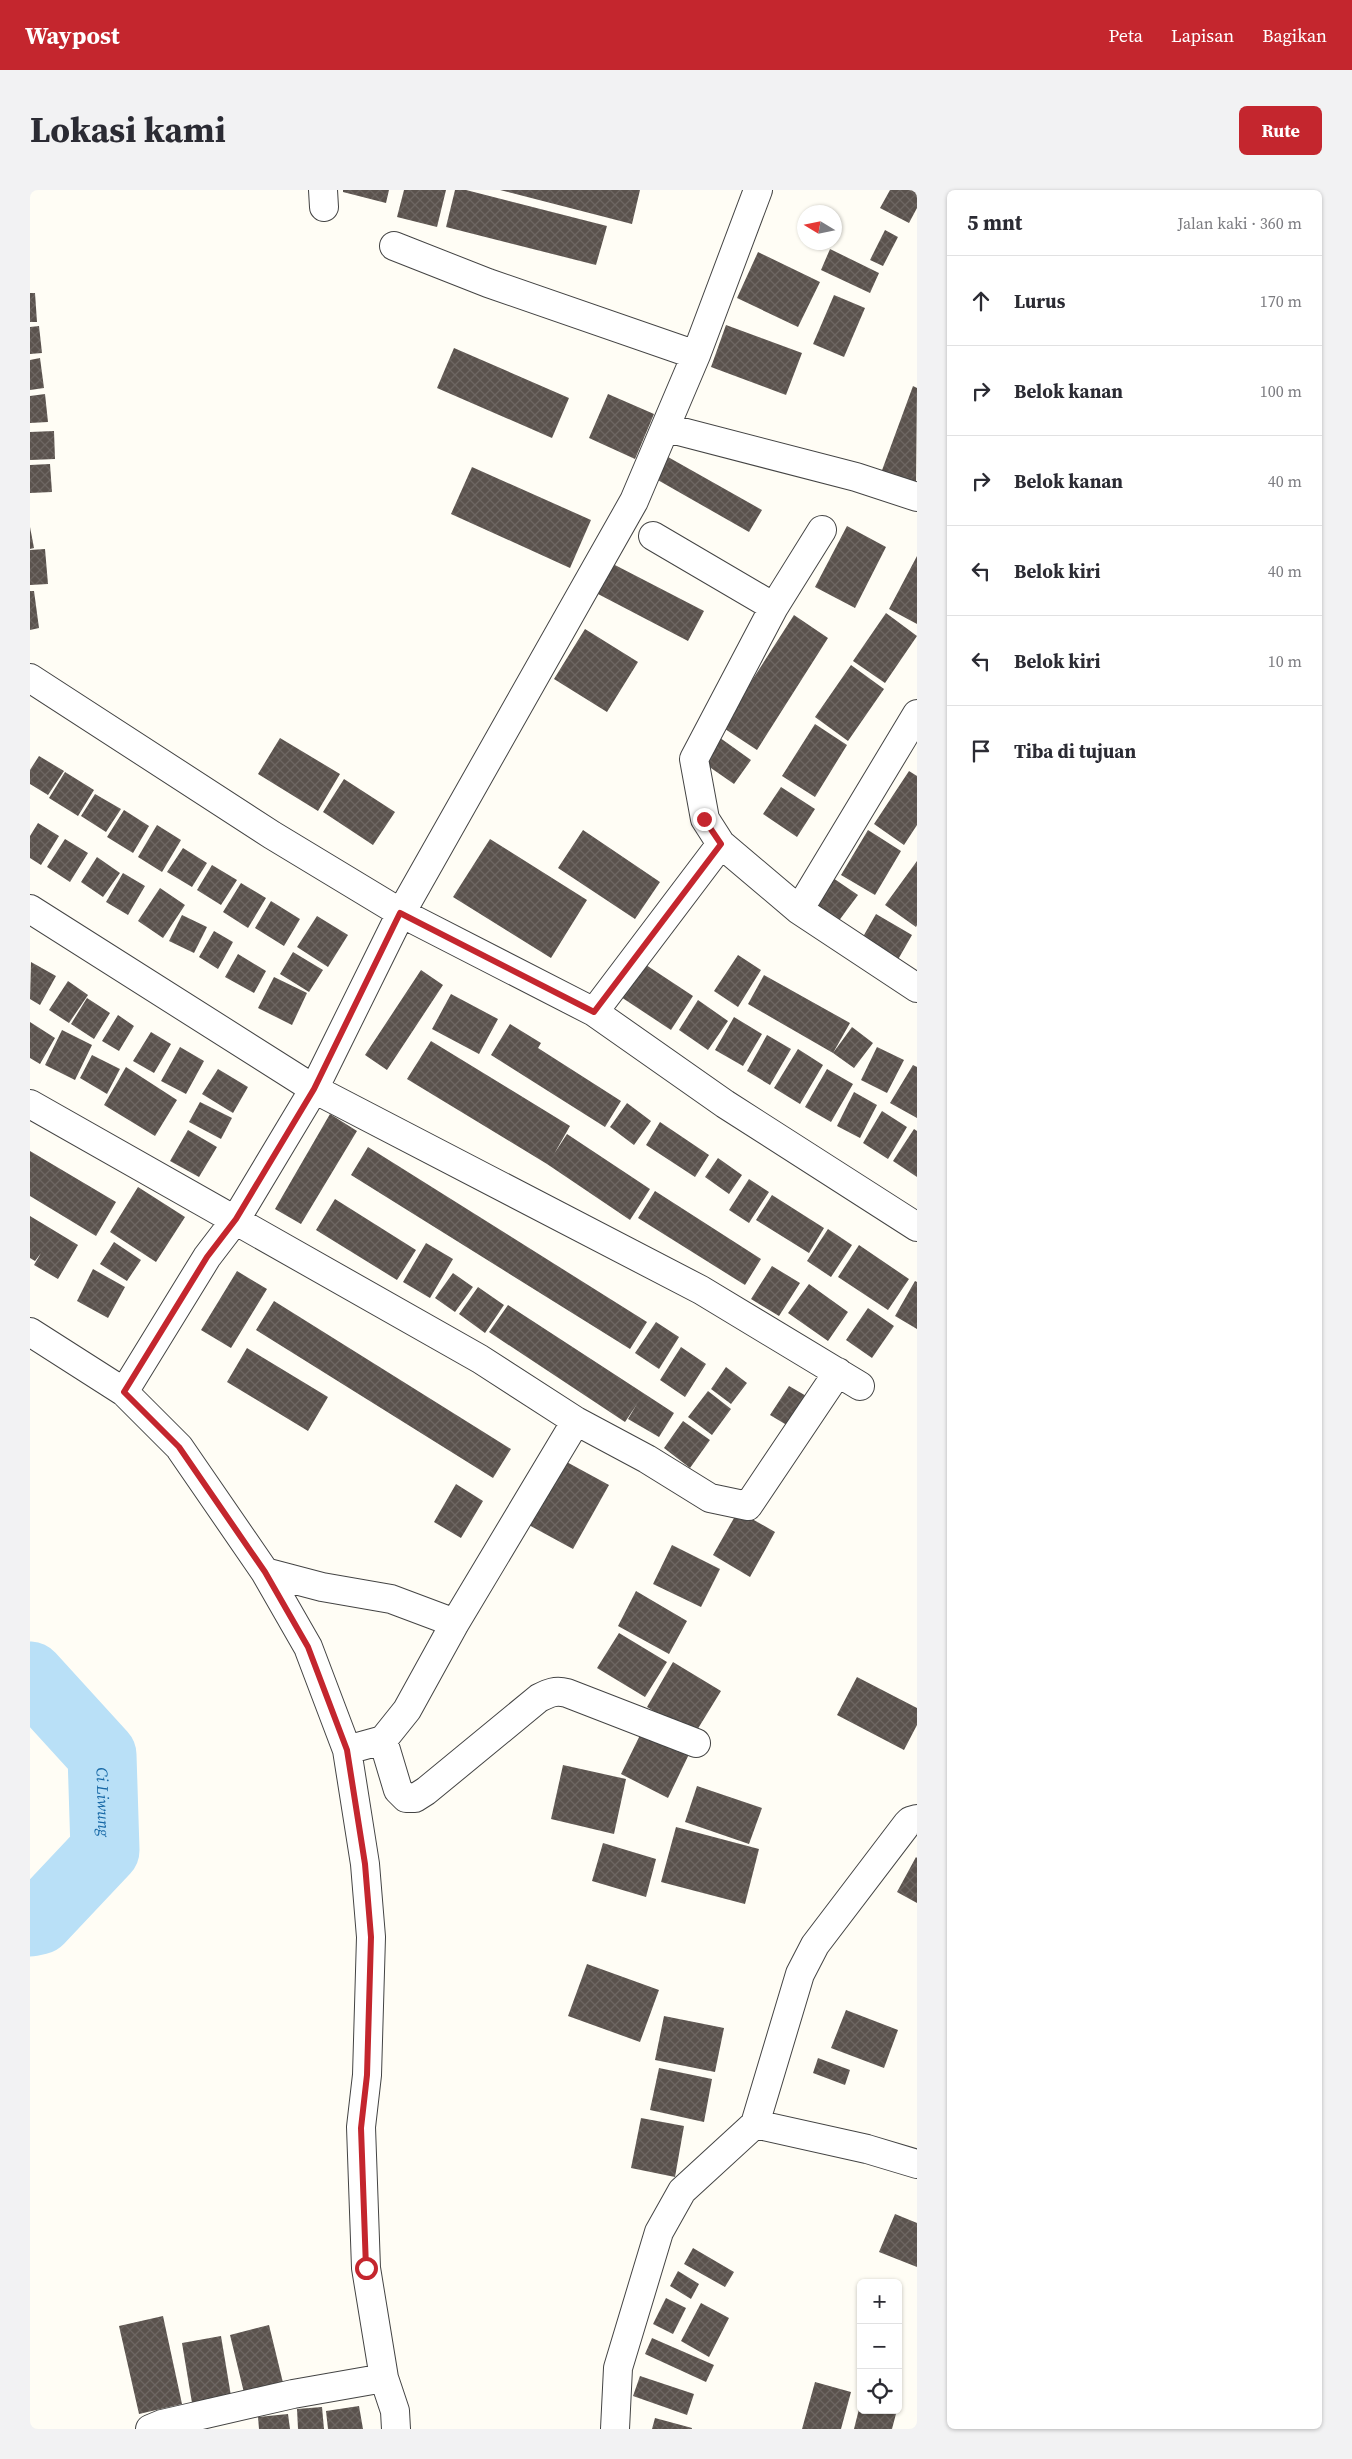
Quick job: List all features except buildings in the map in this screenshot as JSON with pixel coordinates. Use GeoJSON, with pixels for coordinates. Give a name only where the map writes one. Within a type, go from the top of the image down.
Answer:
{"type":"FeatureCollection","features":[{"type":"Feature","properties":{"kind":"street"},"geometry":{"type":"LineString","coordinates":[[124,1392],[207,1257],[236,1219],[314,1089],[400,913],[634,501],[667,428],[758,190]]}},
{"type":"Feature","properties":{"kind":"street"},"geometry":{"type":"LineString","coordinates":[[394,246],[488,283],[696,355]]}},
{"type":"Feature","properties":{"kind":"street"},"geometry":{"type":"LineString","coordinates":[[667,428],[856,477],[917,497]]}},
{"type":"Feature","properties":{"kind":"street"},"geometry":{"type":"LineString","coordinates":[[822,530],[774,607],[694,759],[704,819],[721,844],[799,910],[917,988]]}},
{"type":"Feature","properties":{"kind":"street"},"geometry":{"type":"LineString","coordinates":[[653,536],[774,607]]}},
{"type":"Feature","properties":{"kind":"street"},"geometry":{"type":"LineString","coordinates":[[30,678],[272,835],[400,913],[594,1012],[725,1104],[917,1227]]}},
{"type":"Feature","properties":{"kind":"street"},"geometry":{"type":"LineString","coordinates":[[799,910],[917,714]]}},
{"type":"Feature","properties":{"kind":"street"},"geometry":{"type":"LineString","coordinates":[[594,1012],[721,844]]}},
{"type":"Feature","properties":{"kind":"street"},"geometry":{"type":"LineString","coordinates":[[30,909],[314,1089],[701,1290],[860,1386]]}},
{"type":"Feature","properties":{"kind":"street"},"geometry":{"type":"LineString","coordinates":[[30,1104],[236,1219],[480,1359],[576,1421],[647,1459],[710,1498],[748,1506],[838,1372]]}},
{"type":"Feature","properties":{"kind":"street"},"geometry":{"type":"LineString","coordinates":[[30,1332],[124,1392],[179,1447],[265,1572],[308,1647],[347,1750],[365,1864],[371,1937],[367,2075],[361,2128],[366,2268],[384,2378],[395,2411],[396,2429]]}},
{"type":"Feature","properties":{"kind":"street"},"geometry":{"type":"LineString","coordinates":[[347,1750],[383,1740],[407,1710],[455,1623],[576,1421]]}},
{"type":"Feature","properties":{"kind":"street"},"geometry":{"type":"LineString","coordinates":[[265,1572],[322,1587],[392,1599],[455,1623]]}},
{"type":"Feature","properties":{"kind":"street"},"geometry":{"type":"LineString","coordinates":[[383,1740],[398,1790],[406,1798],[415,1798],[426,1791],[538,1698],[549,1692],[567,1693],[696,1743]]}},
{"type":"Feature","properties":{"kind":"street"},"geometry":{"type":"LineString","coordinates":[[615,2429],[618,2368],[659,2232],[682,2191],[755,2124],[800,1974],[814,1945],[910,1820],[917,1819]]}},
{"type":"Feature","properties":{"kind":"street"},"geometry":{"type":"LineString","coordinates":[[755,2124],[867,2148],[917,2164]]}},
{"type":"Feature","properties":{"kind":"street"},"geometry":{"type":"LineString","coordinates":[[150,2429],[162,2424],[293,2394],[384,2378]]}},
{"type":"Feature","properties":{"kind":"waterway","name":"Ci Liwung"},"geometry":{"type":"LineString","coordinates":[[30,1676],[102,1755],[105,1850],[39,1920],[30,1922]]}},
{"type":"Feature","properties":{"kind":"route"},"geometry":{"type":"LineString","coordinates":[[366,2268],[361,2128],[367,2075],[371,1937],[365,1864],[352,1771],[347,1750],[308,1647],[265,1572],[179,1447],[124,1392],[207,1257],[236,1219],[314,1089],[400,913],[594,1012],[721,844],[704,819]]}}]}
